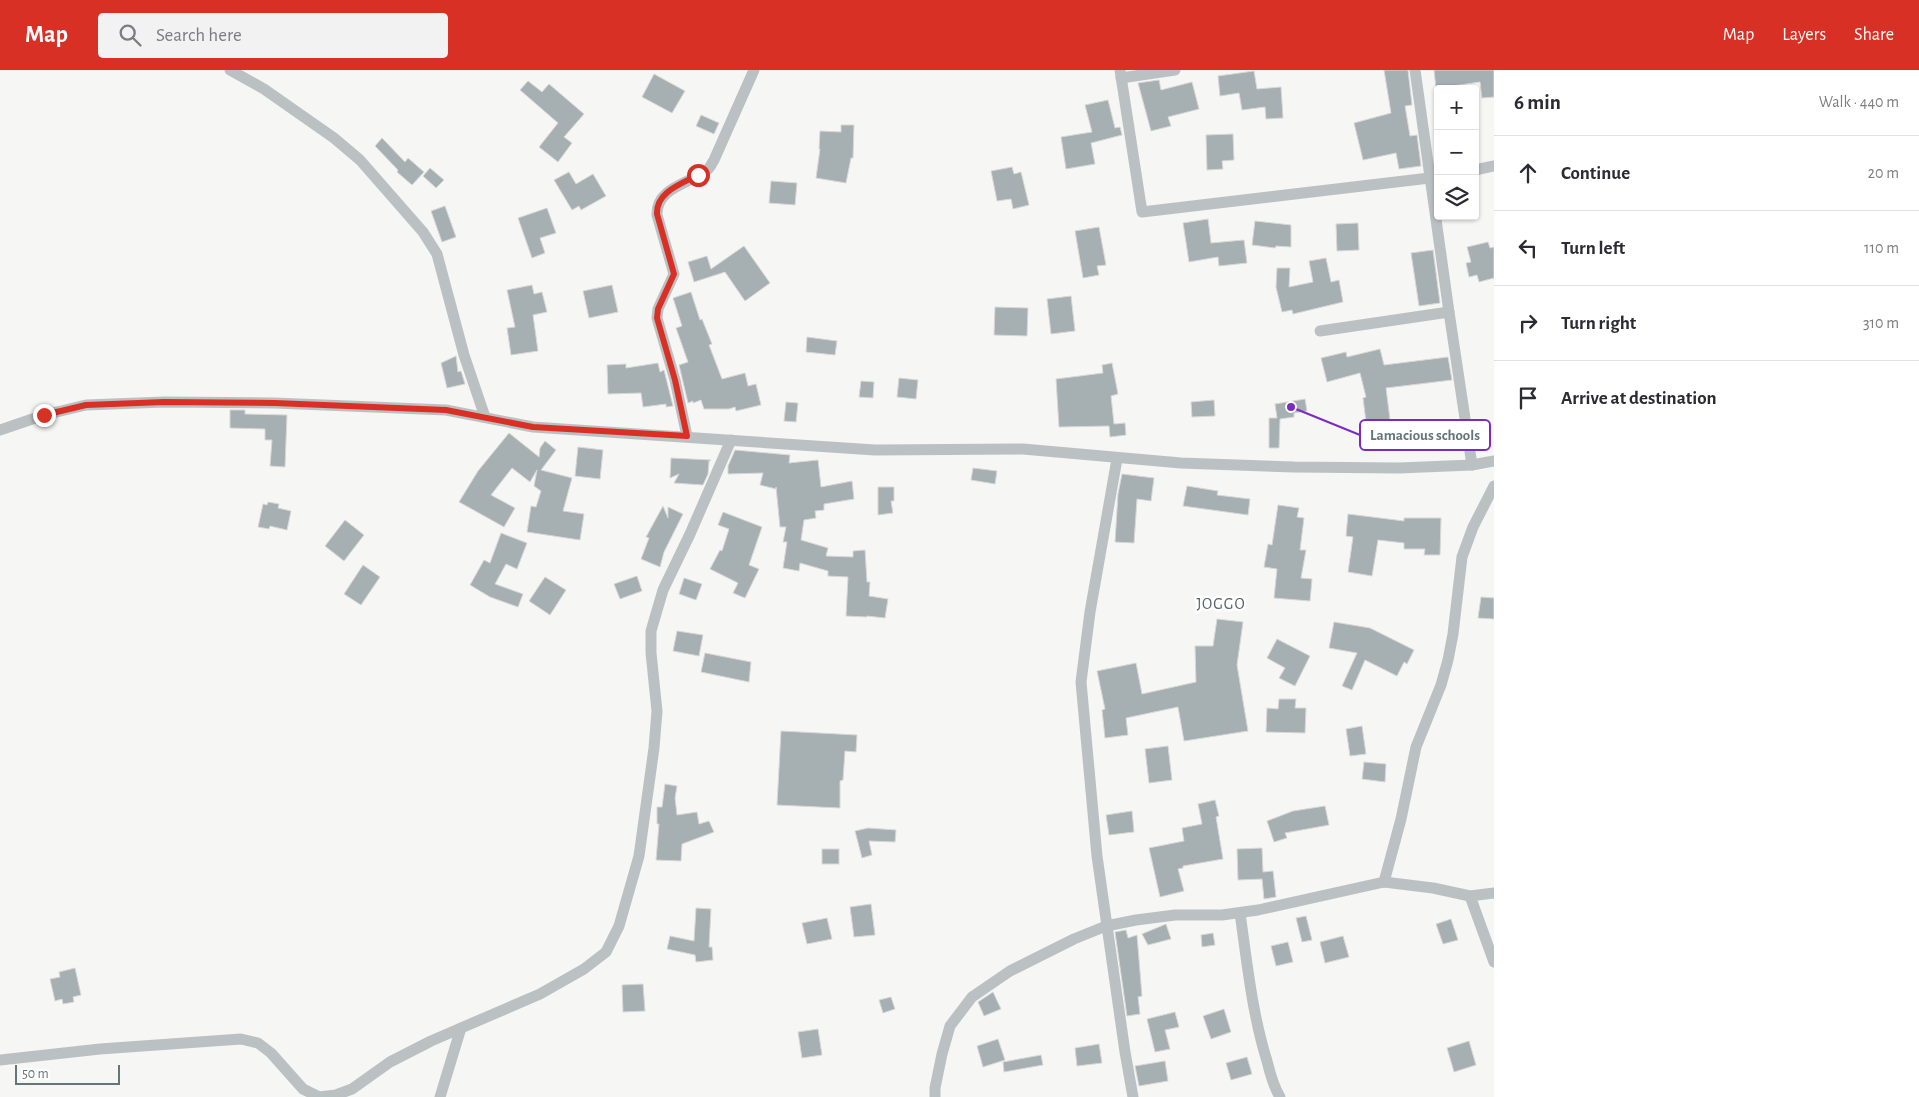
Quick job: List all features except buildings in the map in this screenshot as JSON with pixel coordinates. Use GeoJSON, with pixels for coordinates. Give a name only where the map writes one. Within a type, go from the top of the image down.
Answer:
{"type":"FeatureCollection","features":[{"type":"Feature","properties":{"kind":"street"},"geometry":{"type":"LineString","coordinates":[[230,70],[264,89],[334,138],[360,160],[422,232],[437,254],[464,355],[485,417]]}},
{"type":"Feature","properties":{"kind":"street"},"geometry":{"type":"LineString","coordinates":[[687,436],[675,380],[657,318],[658,309],[674,274],[657,214],[657,206],[666,193],[708,170],[754,70]]}},
{"type":"Feature","properties":{"kind":"street"},"geometry":{"type":"LineString","coordinates":[[1175,70],[1120,74],[1142,212],[1434,177]]}},
{"type":"Feature","properties":{"kind":"street"},"geometry":{"type":"LineString","coordinates":[[1416,70],[1435,175]]}},
{"type":"Feature","properties":{"kind":"street"},"geometry":{"type":"LineString","coordinates":[[1479,169],[1494,166]]}},
{"type":"Feature","properties":{"kind":"street"},"geometry":{"type":"LineString","coordinates":[[1439,220],[1449,312],[1472,465]]}},
{"type":"Feature","properties":{"kind":"street"},"geometry":{"type":"LineString","coordinates":[[1320,331],[1449,312]]}},
{"type":"Feature","properties":{"kind":"street"},"geometry":{"type":"LineString","coordinates":[[0,430],[44,415],[86,405],[164,402],[275,403],[436,410],[485,417],[533,427],[874,450],[1023,449],[1181,464],[1294,467],[1399,468],[1472,465],[1494,461]]}},
{"type":"Feature","properties":{"kind":"street"},"geometry":{"type":"LineString","coordinates":[[0,1060],[100,1049],[241,1039],[258,1044],[272,1053],[303,1088],[319,1097],[336,1095],[352,1089],[390,1062],[461,1028],[540,994],[584,969],[606,952],[619,926],[639,856],[658,711],[650,653],[651,631],[663,590],[731,440]]}},
{"type":"Feature","properties":{"kind":"street"},"geometry":{"type":"LineString","coordinates":[[1117,459],[1090,612],[1082,682],[1087,762],[1106,926],[1133,1097]]}},
{"type":"Feature","properties":{"kind":"street"},"geometry":{"type":"LineString","coordinates":[[1384,882],[1399,828],[1416,747],[1441,685],[1448,660],[1462,557],[1473,527],[1494,486]]}},
{"type":"Feature","properties":{"kind":"street"},"geometry":{"type":"LineString","coordinates":[[935,1097],[936,1079],[950,1026],[972,997],[1010,971],[1074,939],[1106,926],[1175,915],[1240,913],[1384,882],[1409,884],[1470,896],[1494,893]]}},
{"type":"Feature","properties":{"kind":"street"},"geometry":{"type":"LineString","coordinates":[[1470,896],[1494,962]]}},
{"type":"Feature","properties":{"kind":"street"},"geometry":{"type":"LineString","coordinates":[[1240,913],[1251,995],[1261,1043],[1275,1089],[1280,1097]]}},
{"type":"Feature","properties":{"kind":"street"},"geometry":{"type":"LineString","coordinates":[[440,1097],[461,1028]]}},
{"type":"Feature","properties":{"kind":"place","name":"Lamacious schools"},"geometry":{"type":"Point","coordinates":[1291,407]}},
{"type":"Feature","properties":{"kind":"district","name":"JOGGO"},"geometry":{"type":"Point","coordinates":[1221,603]}},
{"type":"Feature","properties":{"kind":"route"},"geometry":{"type":"LineString","coordinates":[[44,415],[86,405],[164,402],[275,403],[446,410],[533,427],[687,436],[675,380],[657,318],[658,309],[674,274],[657,214],[657,206],[666,193],[698,175]]}}]}
